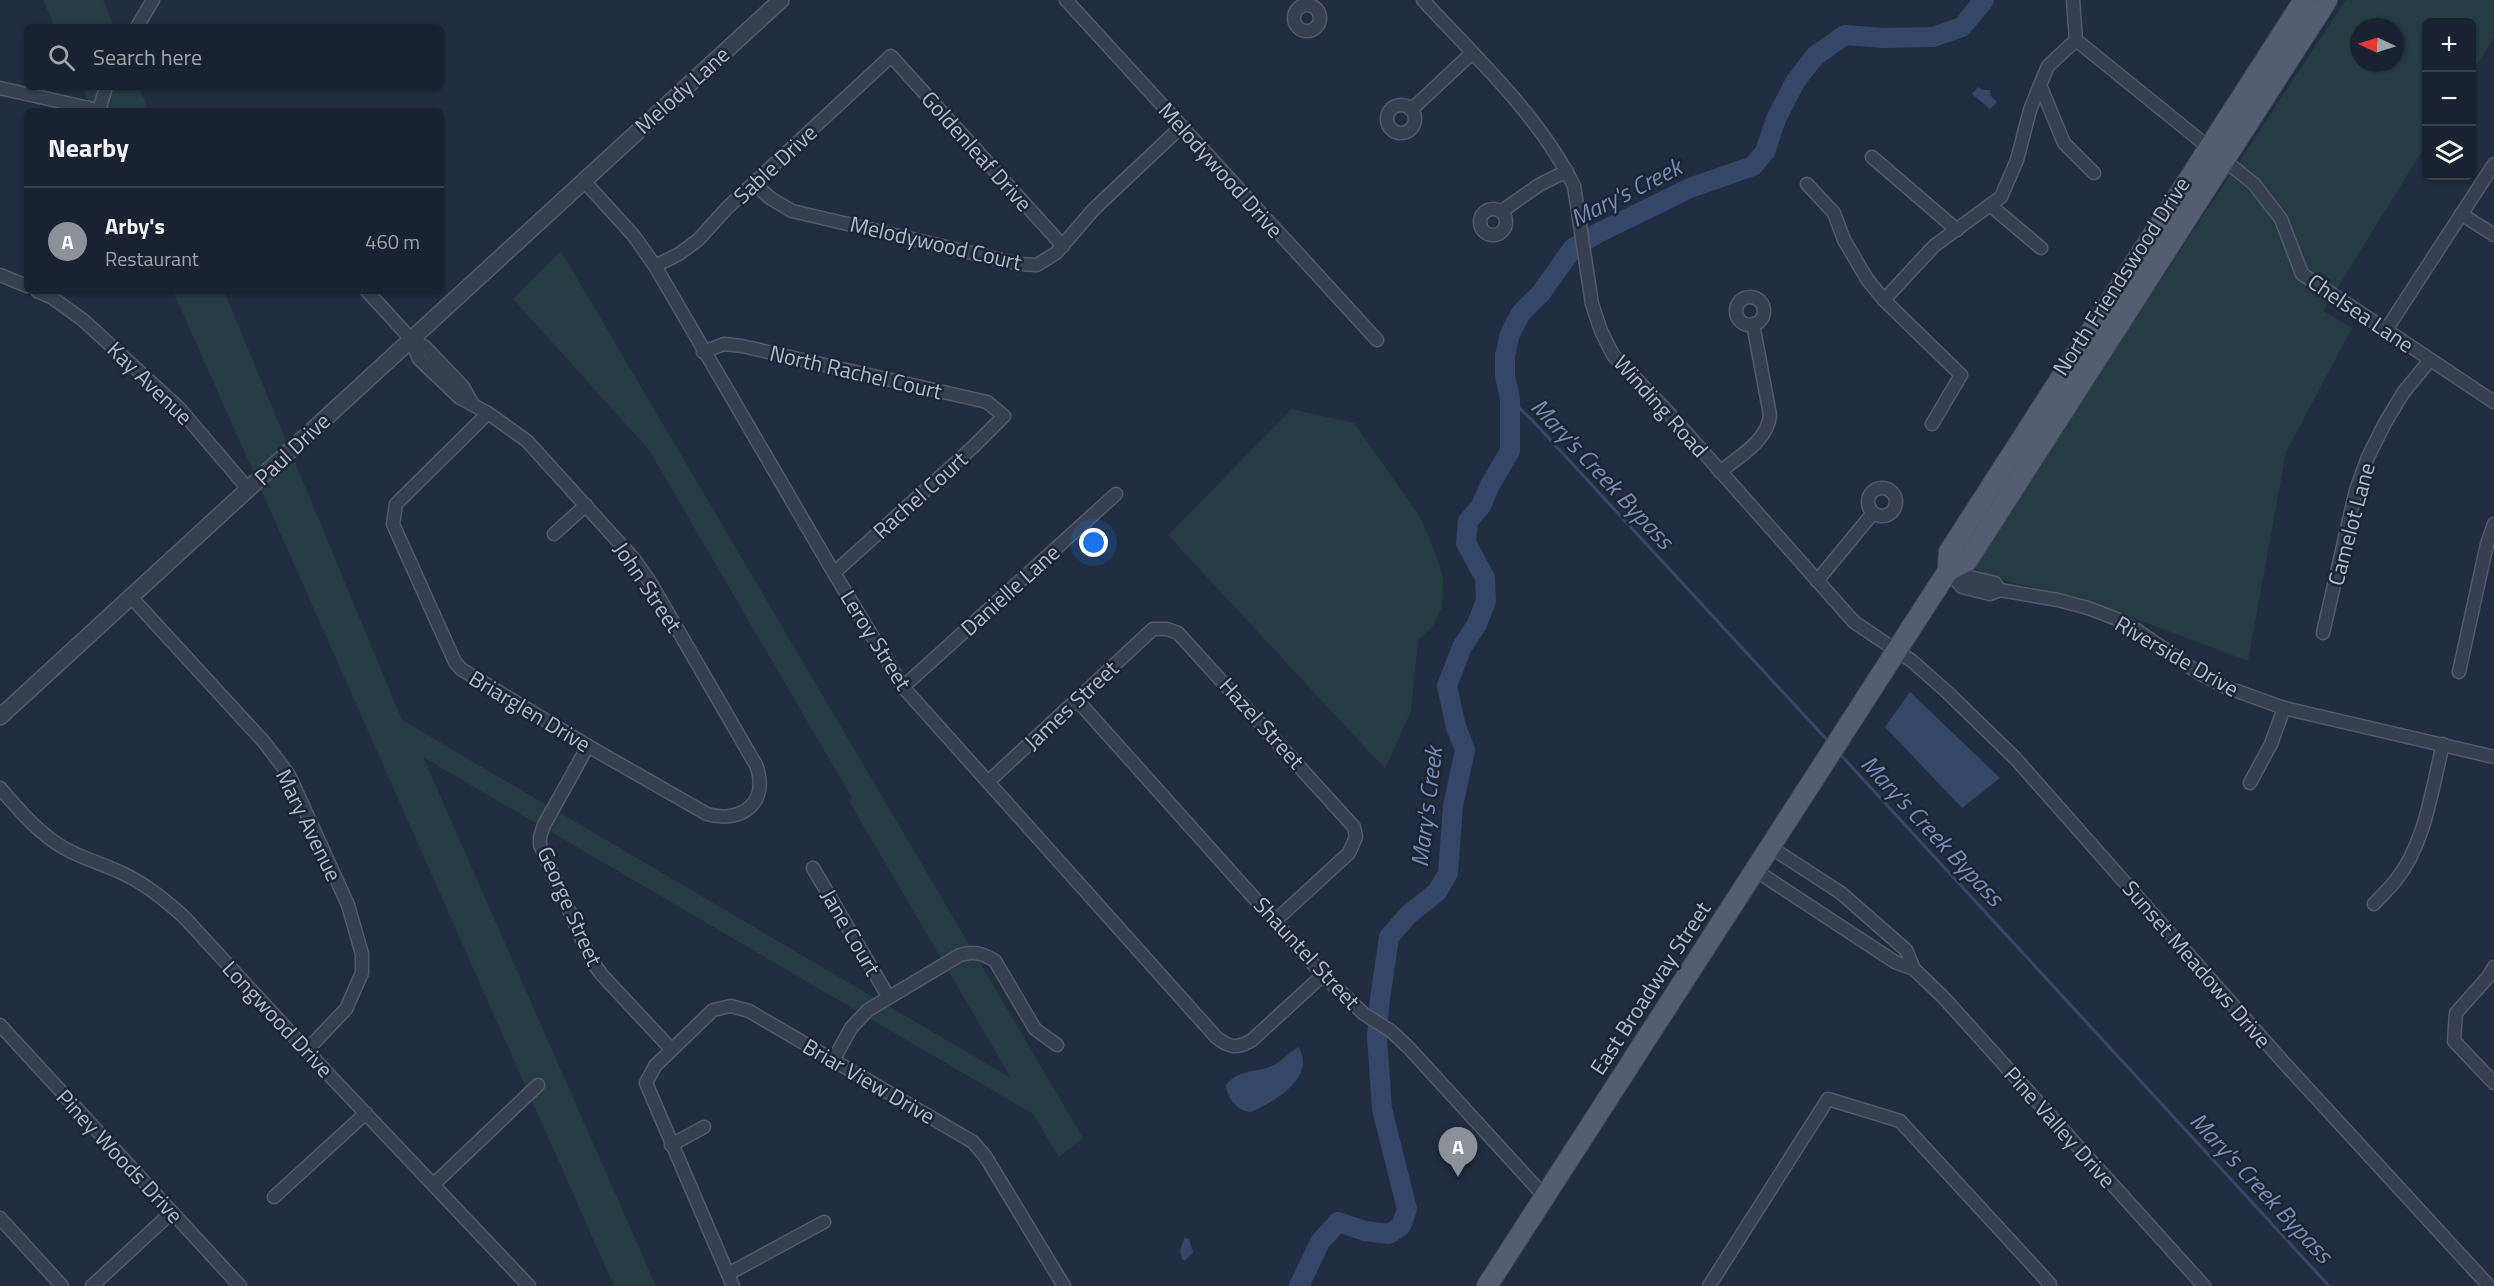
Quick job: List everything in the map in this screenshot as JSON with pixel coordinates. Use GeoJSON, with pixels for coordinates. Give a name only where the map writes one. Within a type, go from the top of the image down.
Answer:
{"type":"FeatureCollection","features":[{"type":"Feature","properties":{"kind":"main road","name":"North Friendswood Drive"},"geometry":{"type":"LineString","coordinates":[[1948,571],[1948,552],[2304,0]]}},
{"type":"Feature","properties":{"kind":"main road","name":"North Friendswood Drive"},"geometry":{"type":"LineString","coordinates":[[1854,717],[1948,571],[1967,561],[2327,0]]}},
{"type":"Feature","properties":{"kind":"main road","name":"East Broadway Street"},"geometry":{"type":"LineString","coordinates":[[1487,1286],[1854,717]]}},
{"type":"Feature","properties":{"kind":"street"},"geometry":{"type":"LineString","coordinates":[[139,24],[153,0]]}},
{"type":"Feature","properties":{"kind":"street","name":"Melody Lane"},"geometry":{"type":"LineString","coordinates":[[583,180],[781,0]]}},
{"type":"Feature","properties":{"kind":"street","name":"Melodywood Drive"},"geometry":{"type":"LineString","coordinates":[[1066,0],[1377,340]]}},
{"type":"Feature","properties":{"kind":"street","name":"Winding Road"},"geometry":{"type":"LineString","coordinates":[[1423,0],[1539,128],[1566,171],[1574,186],[1592,304],[1601,331],[1613,355],[1666,410],[1854,622],[1897,651]]}},
{"type":"Feature","properties":{"kind":"street"},"geometry":{"type":"LineString","coordinates":[[1884,300],[1934,246],[2001,197],[2017,160],[2030,110],[2048,66],[2076,40],[2073,0]]}},
{"type":"Feature","properties":{"kind":"street","name":"Chelsea Lane"},"geometry":{"type":"LineString","coordinates":[[2076,40],[2254,184],[2281,219],[2302,274],[2494,402]]}},
{"type":"Feature","properties":{"kind":"street"},"geometry":{"type":"LineString","coordinates":[[1411,110],[1472,53]]}},
{"type":"Feature","properties":{"kind":"street","name":"Sable Drive"},"geometry":{"type":"LineString","coordinates":[[655,266],[680,254],[698,240],[727,208],[891,56]]}},
{"type":"Feature","properties":{"kind":"street","name":"Goldenleaf Drive"},"geometry":{"type":"LineString","coordinates":[[891,56],[1063,246]]}},
{"type":"Feature","properties":{"kind":"street"},"geometry":{"type":"LineString","coordinates":[[2040,85],[2064,142],[2094,173]]}},
{"type":"Feature","properties":{"kind":"street"},"geometry":{"type":"LineString","coordinates":[[0,88],[87,108]]}},
{"type":"Feature","properties":{"kind":"street"},"geometry":{"type":"LineString","coordinates":[[101,108],[105,90]]}},
{"type":"Feature","properties":{"kind":"street","name":"Melodywood Court"},"geometry":{"type":"LineString","coordinates":[[754,183],[770,198],[792,211],[1020,264],[1044,263],[1063,246],[1100,203],[1181,127]]}},
{"type":"Feature","properties":{"kind":"street"},"geometry":{"type":"LineString","coordinates":[[1872,157],[1957,230]]}},
{"type":"Feature","properties":{"kind":"street"},"geometry":{"type":"LineString","coordinates":[[2386,330],[2494,164]]}},
{"type":"Feature","properties":{"kind":"street"},"geometry":{"type":"LineString","coordinates":[[1502,211],[1539,185],[1566,171]]}},
{"type":"Feature","properties":{"kind":"street","name":"Leroy Street"},"geometry":{"type":"LineString","coordinates":[[583,180],[634,236],[655,266],[703,352],[903,687],[1216,1037],[1224,1044],[1234,1048],[1252,1040],[1323,975]]}},
{"type":"Feature","properties":{"kind":"street","name":"Paul Drive"},"geometry":{"type":"LineString","coordinates":[[0,717],[583,180]]}},
{"type":"Feature","properties":{"kind":"street"},"geometry":{"type":"LineString","coordinates":[[1807,184],[1834,213],[1844,240],[1867,279],[1884,300],[1960,375],[1932,424]]}},
{"type":"Feature","properties":{"kind":"street"},"geometry":{"type":"LineString","coordinates":[[1990,206],[2041,248]]}},
{"type":"Feature","properties":{"kind":"street"},"geometry":{"type":"LineString","coordinates":[[2461,214],[2494,234]]}},
{"type":"Feature","properties":{"kind":"street"},"geometry":{"type":"LineString","coordinates":[[0,275],[24,285]]}},
{"type":"Feature","properties":{"kind":"street","name":"Kay Avenue"},"geometry":{"type":"LineString","coordinates":[[44,294],[83,320],[179,408],[249,490]]}},
{"type":"Feature","properties":{"kind":"street","name":"John Street"},"geometry":{"type":"LineString","coordinates":[[370,294],[410,338],[419,359],[460,398],[488,413],[527,441],[634,559],[650,582],[756,765],[760,776],[760,787],[757,798],[748,810]]}},
{"type":"Feature","properties":{"kind":"street"},"geometry":{"type":"LineString","coordinates":[[1720,472],[1762,437],[1769,425],[1770,415],[1753,324]]}},
{"type":"Feature","properties":{"kind":"street","name":"North Rachel Court"},"geometry":{"type":"LineString","coordinates":[[703,352],[724,344],[742,346],[987,402],[1004,416]]}},
{"type":"Feature","properties":{"kind":"street","name":"Camelot Lane"},"geometry":{"type":"LineString","coordinates":[[2323,633],[2356,490],[2368,457],[2403,393],[2430,360]]}},
{"type":"Feature","properties":{"kind":"street","name":"Briarglen Drive"},"geometry":{"type":"LineString","coordinates":[[488,413],[396,504],[393,524],[455,662],[461,669],[588,746],[707,814],[732,817],[748,810]]}},
{"type":"Feature","properties":{"kind":"street","name":"Rachel Court"},"geometry":{"type":"LineString","coordinates":[[834,573],[1004,416]]}},
{"type":"Feature","properties":{"kind":"street","name":"Danielle Lane"},"geometry":{"type":"LineString","coordinates":[[903,687],[1116,494]]}},
{"type":"Feature","properties":{"kind":"street"},"geometry":{"type":"LineString","coordinates":[[554,534],[586,506]]}},
{"type":"Feature","properties":{"kind":"street"},"geometry":{"type":"LineString","coordinates":[[1817,580],[1873,513]]}},
{"type":"Feature","properties":{"kind":"street"},"geometry":{"type":"LineString","coordinates":[[2459,672],[2487,544],[2494,524]]}},
{"type":"Feature","properties":{"kind":"street","name":"Riverside Drive"},"geometry":{"type":"LineString","coordinates":[[1948,571],[1962,587],[1990,594],[2000,590],[2058,600],[2088,608],[2117,620],[2223,686],[2284,708],[2494,757]]}},
{"type":"Feature","properties":{"kind":"street","name":"Mary Avenue"},"geometry":{"type":"LineString","coordinates":[[131,597],[264,742],[289,775],[348,905],[362,954],[362,973],[346,1009],[307,1050]]}},
{"type":"Feature","properties":{"kind":"street","name":"James Street"},"geometry":{"type":"LineString","coordinates":[[989,781],[1153,629]]}},
{"type":"Feature","properties":{"kind":"street","name":"Hazel Street"},"geometry":{"type":"LineString","coordinates":[[1153,629],[1167,629],[1178,633],[1187,641],[1350,820],[1356,837],[1349,853],[1276,920]]}},
{"type":"Feature","properties":{"kind":"street","name":"Sunset Meadows Drive"},"geometry":{"type":"LineString","coordinates":[[1897,651],[1947,692],[2015,758],[2278,1056],[2489,1286]]}},
{"type":"Feature","properties":{"kind":"street","name":"Shauntel Street"},"geometry":{"type":"LineString","coordinates":[[1077,700],[1323,975],[1364,1014],[1391,1031],[1545,1197]]}},
{"type":"Feature","properties":{"kind":"street"},"geometry":{"type":"LineString","coordinates":[[2250,783],[2271,744],[2284,708]]}},
{"type":"Feature","properties":{"kind":"street"},"geometry":{"type":"LineString","coordinates":[[2374,904],[2397,880],[2408,861],[2421,830],[2443,744]]}},
{"type":"Feature","properties":{"kind":"street","name":"George Street"},"geometry":{"type":"LineString","coordinates":[[588,746],[544,825],[540,845],[591,960],[602,975],[671,1049]]}},
{"type":"Feature","properties":{"kind":"street","name":"Longwood Drive"},"geometry":{"type":"LineString","coordinates":[[0,788],[21,812],[62,847],[86,860],[123,873],[157,892],[184,917],[528,1286]]}},
{"type":"Feature","properties":{"kind":"street","name":"Pine Valley Drive"},"geometry":{"type":"LineString","coordinates":[[1770,847],[1841,893],[1906,950],[1914,969],[1952,1007],[2204,1286]]}},
{"type":"Feature","properties":{"kind":"street","name":"Jane Court"},"geometry":{"type":"LineString","coordinates":[[813,868],[888,996]]}},
{"type":"Feature","properties":{"kind":"street","name":"Pine Valley Drive"},"geometry":{"type":"LineString","coordinates":[[1755,870],[1894,962],[1914,969]]}},
{"type":"Feature","properties":{"kind":"street"},"geometry":{"type":"LineString","coordinates":[[833,1061],[858,1019],[868,1010],[960,954],[972,952],[985,955],[994,961],[1035,1029],[1057,1045]]}},
{"type":"Feature","properties":{"kind":"street"},"geometry":{"type":"LineString","coordinates":[[2494,967],[2456,1013],[2454,1041],[2494,1083]]}},
{"type":"Feature","properties":{"kind":"street","name":"Briar View Drive"},"geometry":{"type":"LineString","coordinates":[[671,1145],[646,1083],[655,1066],[713,1010],[731,1005],[749,1011],[973,1142],[986,1156],[1064,1286]]}},
{"type":"Feature","properties":{"kind":"street","name":"Piney Woods Drive"},"geometry":{"type":"LineString","coordinates":[[0,1025],[240,1286]]}},
{"type":"Feature","properties":{"kind":"street"},"geometry":{"type":"LineString","coordinates":[[434,1184],[538,1085]]}},
{"type":"Feature","properties":{"kind":"street"},"geometry":{"type":"LineString","coordinates":[[1709,1286],[1828,1099],[1900,1121],[2050,1286]]}},
{"type":"Feature","properties":{"kind":"street"},"geometry":{"type":"LineString","coordinates":[[274,1197],[366,1113]]}},
{"type":"Feature","properties":{"kind":"street"},"geometry":{"type":"LineString","coordinates":[[704,1127],[671,1145],[730,1280],[824,1222]]}},
{"type":"Feature","properties":{"kind":"street"},"geometry":{"type":"LineString","coordinates":[[92,1286],[172,1212]]}},
{"type":"Feature","properties":{"kind":"street"},"geometry":{"type":"LineString","coordinates":[[0,1218],[63,1286]]}},
{"type":"Feature","properties":{"kind":"street"},"geometry":{"type":"LineString","coordinates":[[2489,1286],[2494,1282]]}},
{"type":"Feature","properties":{"kind":"green space"},"geometry":{"type":"Polygon","coordinates":[[[43,0],[103,0],[113,24],[54,24],[43,0]]]}},
{"type":"Feature","properties":{"kind":"green space"},"geometry":{"type":"Polygon","coordinates":[[[2346,0],[2494,0],[2494,37],[2476,66],[2476,18],[2422,18],[2422,151],[2323,311],[2352,328],[2286,452],[2248,661],[2080,598],[1980,575],[1973,563],[2346,0]]]}},
{"type":"Feature","properties":{"kind":"green space"},"geometry":{"type":"Polygon","coordinates":[[[83,90],[140,90],[148,108],[92,108],[83,90]]]}},
{"type":"Feature","properties":{"kind":"green space"},"geometry":{"type":"Polygon","coordinates":[[[561,251],[1083,1138],[1059,1157],[1033,1114],[423,757],[656,1286],[614,1286],[174,294],[225,294],[402,720],[1011,1078],[849,801],[852,798],[649,450],[513,299],[561,251]]]}},
{"type":"Feature","properties":{"kind":"green space"},"geometry":{"type":"Polygon","coordinates":[[[1292,409],[1354,423],[1420,517],[1443,577],[1442,607],[1433,626],[1418,640],[1411,711],[1385,769],[1168,535],[1292,409]]]}},
{"type":"Feature","properties":{"kind":"water"},"geometry":{"type":"Polygon","coordinates":[[[1978,87],[1990,90],[1991,96],[1997,102],[1990,109],[1972,94],[1978,87]]]}},
{"type":"Feature","properties":{"kind":"water"},"geometry":{"type":"Polygon","coordinates":[[[1910,692],[2000,778],[1962,808],[1885,727],[1910,692]]]}},
{"type":"Feature","properties":{"kind":"water"},"geometry":{"type":"Polygon","coordinates":[[[1299,1047],[1303,1058],[1301,1073],[1283,1094],[1251,1112],[1242,1110],[1234,1103],[1228,1095],[1226,1085],[1231,1080],[1236,1076],[1272,1066],[1299,1047]]]}},
{"type":"Feature","properties":{"kind":"water"},"geometry":{"type":"Polygon","coordinates":[[[1184,1238],[1189,1239],[1193,1252],[1185,1261],[1180,1251],[1184,1238]]]}},
{"type":"Feature","properties":{"kind":"waterway","name":"Mary's Creek"},"geometry":{"type":"LineString","coordinates":[[1299,1286],[1320,1242],[1338,1222],[1365,1231],[1389,1234],[1401,1226],[1407,1209],[1382,1109],[1377,1037],[1379,1006],[1389,937],[1408,915],[1437,892],[1448,873],[1453,806],[1465,750],[1456,727],[1447,686],[1462,647],[1477,624],[1486,601],[1485,578],[1466,543],[1468,521],[1481,506],[1490,485],[1510,451],[1510,399],[1505,376],[1505,355],[1510,334],[1521,313],[1541,293],[1573,248],[1596,234],[1690,188],[1753,166],[1765,152],[1776,119],[1795,82],[1815,56],[1845,35],[1883,38],[1933,37],[1962,27],[1984,0]]}},
{"type":"Feature","properties":{"kind":"waterway","name":"Mary's Creek Bypass"},"geometry":{"type":"LineString","coordinates":[[1510,399],[1532,420],[1828,741]]}},
{"type":"Feature","properties":{"kind":"waterway","name":"Mary's Creek Bypass"},"geometry":{"type":"LineString","coordinates":[[1839,753],[2329,1286]]}},
{"type":"Feature","properties":{"kind":"place","name":"Arby's"},"geometry":{"type":"Point","coordinates":[1458,1177]}}]}
